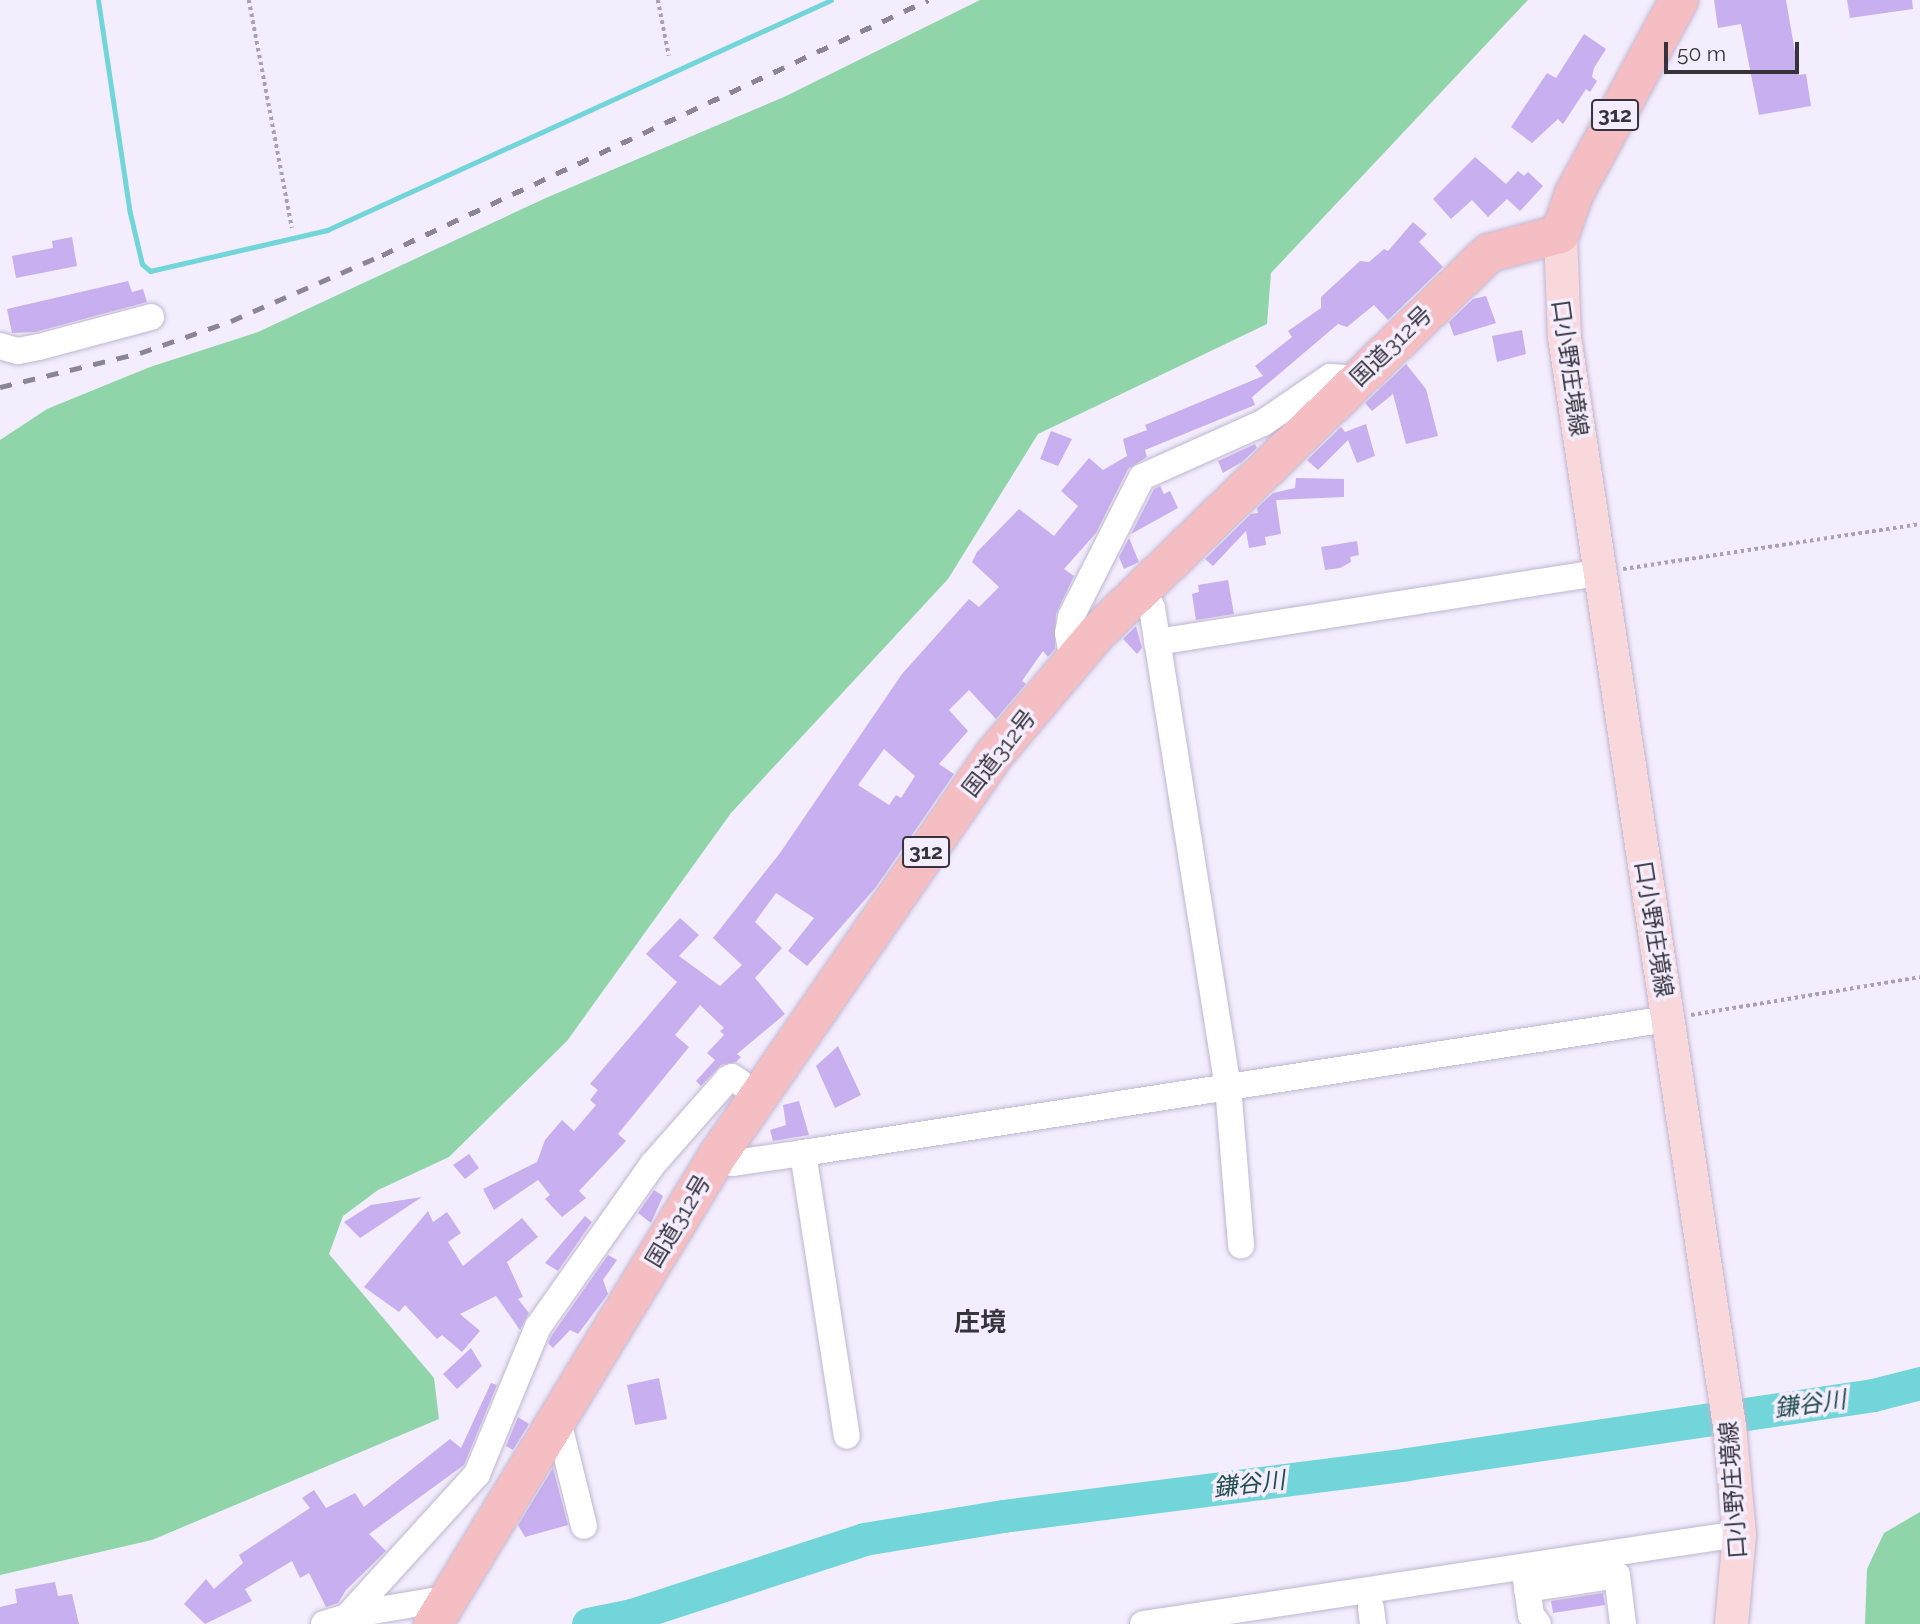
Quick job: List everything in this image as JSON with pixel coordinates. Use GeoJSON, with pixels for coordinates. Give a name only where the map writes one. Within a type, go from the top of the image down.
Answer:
{"type":"FeatureCollection","features":[{"type":"Feature","properties":{"kind":"highway","name":"312"},"geometry":{"type":"LineString","coordinates":[[1560,234],[1574,194],[1679,0]]}},
{"type":"Feature","properties":{"kind":"highway","name":"国道312号"},"geometry":{"type":"LineString","coordinates":[[442,1610],[718,1155],[993,756],[1081,637],[1142,589],[1489,253],[1560,234]]}},
{"type":"Feature","properties":{"kind":"main road","name":"口小野庄境線"},"geometry":{"type":"LineString","coordinates":[[1560,234],[1564,336],[1729,1426],[1740,1534],[1731,1624]]}},
{"type":"Feature","properties":{"kind":"street"},"geometry":{"type":"LineString","coordinates":[[0,346],[18,351],[39,347],[151,317]]}},
{"type":"Feature","properties":{"kind":"street"},"geometry":{"type":"LineString","coordinates":[[1081,637],[1142,477],[1263,423],[1330,377],[1356,379]]}},
{"type":"Feature","properties":{"kind":"street"},"geometry":{"type":"LineString","coordinates":[[1157,642],[1600,573]]}},
{"type":"Feature","properties":{"kind":"street"},"geometry":{"type":"LineString","coordinates":[[1142,589],[1149,595],[1228,1086],[1241,1245]]}},
{"type":"Feature","properties":{"kind":"street"},"geometry":{"type":"LineString","coordinates":[[718,1155],[733,1163],[803,1153],[1668,1019]]}},
{"type":"Feature","properties":{"kind":"street"},"geometry":{"type":"LineString","coordinates":[[335,1621],[477,1474],[538,1327],[653,1164],[728,1079],[732,1077],[758,1095]]}},
{"type":"Feature","properties":{"kind":"street"},"geometry":{"type":"LineString","coordinates":[[803,1153],[846,1436]]}},
{"type":"Feature","properties":{"kind":"street"},"geometry":{"type":"LineString","coordinates":[[558,1421],[584,1526]]}},
{"type":"Feature","properties":{"kind":"street"},"geometry":{"type":"LineString","coordinates":[[1291,1624],[1290,1619],[1375,1608],[1740,1534]]}},
{"type":"Feature","properties":{"kind":"street"},"geometry":{"type":"LineString","coordinates":[[1526,1578],[1617,1575],[1615,1623]]}},
{"type":"Feature","properties":{"kind":"street"},"geometry":{"type":"LineString","coordinates":[[1526,1578],[1531,1615],[1538,1624]]}},
{"type":"Feature","properties":{"kind":"street"},"geometry":{"type":"LineString","coordinates":[[1143,1624],[1375,1608]]}},
{"type":"Feature","properties":{"kind":"street"},"geometry":{"type":"LineString","coordinates":[[335,1621],[442,1610]]}},
{"type":"Feature","properties":{"kind":"path"},"geometry":{"type":"LineString","coordinates":[[249,0],[292,228]]}},
{"type":"Feature","properties":{"kind":"path"},"geometry":{"type":"LineString","coordinates":[[658,0],[669,56]]}},
{"type":"Feature","properties":{"kind":"path"},"geometry":{"type":"LineString","coordinates":[[1600,573],[1920,524]]}},
{"type":"Feature","properties":{"kind":"path"},"geometry":{"type":"LineString","coordinates":[[1668,1019],[1920,977]]}},
{"type":"Feature","properties":{"kind":"green space"},"geometry":{"type":"Polygon","coordinates":[[[980,0],[1528,0],[1271,273],[1267,324],[1038,434],[948,579],[731,813],[567,1041],[449,1157],[378,1190],[343,1216],[329,1254],[434,1378],[439,1419],[152,1540],[0,1575],[0,440],[47,409],[150,367],[258,332],[548,197],[784,97],[980,0]]]}},
{"type":"Feature","properties":{"kind":"green space"},"geometry":{"type":"Polygon","coordinates":[[[1920,1512],[1920,1624],[1865,1624],[1867,1569],[1884,1533],[1920,1512]]]}},
{"type":"Feature","properties":{"kind":"building"},"geometry":{"type":"Polygon","coordinates":[[[1714,0],[1786,0],[1799,75],[1806,74],[1811,106],[1759,115],[1741,24],[1718,28],[1714,0]]]}},
{"type":"Feature","properties":{"kind":"building"},"geometry":{"type":"Polygon","coordinates":[[[1847,0],[1912,0],[1913,9],[1850,18],[1847,0]]]}},
{"type":"Feature","properties":{"kind":"building"},"geometry":{"type":"Polygon","coordinates":[[[1584,34],[1606,49],[1594,68],[1592,77],[1597,81],[1590,92],[1586,89],[1563,124],[1558,119],[1532,143],[1511,127],[1547,73],[1556,78],[1584,34]]]}},
{"type":"Feature","properties":{"kind":"building"},"geometry":{"type":"Polygon","coordinates":[[[1475,157],[1506,184],[1518,171],[1524,176],[1528,172],[1543,186],[1520,211],[1507,199],[1488,217],[1472,200],[1451,219],[1433,199],[1475,157]]]}},
{"type":"Feature","properties":{"kind":"building"},"geometry":{"type":"Polygon","coordinates":[[[1413,222],[1427,234],[1419,242],[1443,267],[1388,320],[1374,305],[1347,327],[1338,324],[1252,397],[1255,405],[1145,450],[1147,457],[1128,469],[1096,533],[1064,569],[1074,576],[1056,614],[1055,649],[1048,657],[1043,651],[1022,681],[1026,684],[996,719],[969,690],[949,710],[968,731],[939,764],[954,774],[876,887],[807,966],[788,951],[814,918],[776,893],[755,922],[782,948],[755,978],[785,1014],[737,1054],[741,1057],[736,1062],[721,1065],[701,1086],[696,1081],[715,1060],[707,1053],[724,1035],[720,1031],[724,1028],[700,1005],[675,1035],[689,1047],[618,1134],[626,1141],[579,1191],[586,1198],[562,1217],[545,1199],[550,1195],[538,1180],[494,1210],[483,1189],[537,1162],[545,1140],[562,1120],[574,1131],[596,1105],[590,1100],[598,1090],[590,1084],[677,982],[646,954],[680,918],[699,935],[679,956],[720,986],[742,965],[713,938],[780,853],[902,674],[969,599],[979,607],[999,587],[972,562],[977,552],[1019,509],[1054,536],[1078,506],[1061,491],[1089,458],[1103,470],[1127,456],[1123,439],[1147,430],[1145,425],[1263,376],[1255,366],[1292,337],[1288,331],[1321,308],[1321,297],[1360,261],[1369,262],[1384,249],[1388,251],[1413,222]],[[884,749],[858,785],[889,805],[896,795],[901,798],[915,776],[884,749]]]}},
{"type":"Feature","properties":{"kind":"building"},"geometry":{"type":"Polygon","coordinates":[[[72,237],[77,266],[16,278],[12,256],[53,248],[52,241],[72,237]]]}},
{"type":"Feature","properties":{"kind":"building"},"geometry":{"type":"Polygon","coordinates":[[[128,281],[132,292],[143,289],[147,302],[35,332],[12,333],[7,309],[128,281]]]}},
{"type":"Feature","properties":{"kind":"building"},"geometry":{"type":"Polygon","coordinates":[[[1486,296],[1496,323],[1454,336],[1449,322],[1473,299],[1486,296]]]}},
{"type":"Feature","properties":{"kind":"building"},"geometry":{"type":"Polygon","coordinates":[[[1522,330],[1526,354],[1497,362],[1492,336],[1522,330]]]}},
{"type":"Feature","properties":{"kind":"building"},"geometry":{"type":"Polygon","coordinates":[[[1406,364],[1426,389],[1438,436],[1406,444],[1393,394],[1372,411],[1365,403],[1406,364]]]}},
{"type":"Feature","properties":{"kind":"building"},"geometry":{"type":"Polygon","coordinates":[[[1366,424],[1375,456],[1357,463],[1348,440],[1318,470],[1307,460],[1341,427],[1345,432],[1366,424]]]}},
{"type":"Feature","properties":{"kind":"building"},"geometry":{"type":"Polygon","coordinates":[[[1051,431],[1072,439],[1058,466],[1040,459],[1051,431]]]}},
{"type":"Feature","properties":{"kind":"building"},"geometry":{"type":"Polygon","coordinates":[[[1255,444],[1257,448],[1242,462],[1223,473],[1218,461],[1255,444]]]}},
{"type":"Feature","properties":{"kind":"building"},"geometry":{"type":"Polygon","coordinates":[[[1296,478],[1344,479],[1344,497],[1276,500],[1281,534],[1265,537],[1266,545],[1249,548],[1246,531],[1213,566],[1205,559],[1251,514],[1258,513],[1257,508],[1273,493],[1295,488],[1296,478]]]}},
{"type":"Feature","properties":{"kind":"building"},"geometry":{"type":"Polygon","coordinates":[[[1160,486],[1164,494],[1170,491],[1178,508],[1131,534],[1154,489],[1160,486]]]}},
{"type":"Feature","properties":{"kind":"building"},"geometry":{"type":"Polygon","coordinates":[[[1129,538],[1139,562],[1124,569],[1119,557],[1129,538]]]}},
{"type":"Feature","properties":{"kind":"building"},"geometry":{"type":"Polygon","coordinates":[[[1357,541],[1359,555],[1350,557],[1351,562],[1340,568],[1325,570],[1321,547],[1357,541]]]}},
{"type":"Feature","properties":{"kind":"building"},"geometry":{"type":"Polygon","coordinates":[[[1228,580],[1234,614],[1196,620],[1192,594],[1199,592],[1198,585],[1228,580]]]}},
{"type":"Feature","properties":{"kind":"building"},"geometry":{"type":"Polygon","coordinates":[[[1136,626],[1142,648],[1137,654],[1123,639],[1136,626]]]}},
{"type":"Feature","properties":{"kind":"building"},"geometry":{"type":"Polygon","coordinates":[[[838,1046],[861,1095],[835,1108],[816,1066],[838,1046]]]}},
{"type":"Feature","properties":{"kind":"building"},"geometry":{"type":"Polygon","coordinates":[[[799,1101],[809,1135],[773,1141],[770,1130],[786,1125],[783,1105],[799,1101]]]}},
{"type":"Feature","properties":{"kind":"building"},"geometry":{"type":"Polygon","coordinates":[[[469,1154],[479,1168],[465,1179],[453,1165],[469,1154]]]}},
{"type":"Feature","properties":{"kind":"building"},"geometry":{"type":"Polygon","coordinates":[[[654,1190],[663,1196],[651,1223],[638,1213],[654,1190]]]}},
{"type":"Feature","properties":{"kind":"building"},"geometry":{"type":"Polygon","coordinates":[[[422,1197],[360,1238],[344,1222],[371,1205],[422,1197]]]}},
{"type":"Feature","properties":{"kind":"building"},"geometry":{"type":"Polygon","coordinates":[[[428,1211],[433,1222],[447,1212],[461,1233],[448,1242],[463,1266],[522,1218],[538,1237],[507,1262],[523,1297],[518,1299],[529,1313],[520,1330],[496,1296],[460,1314],[480,1331],[462,1352],[442,1335],[437,1339],[405,1305],[399,1312],[364,1287],[428,1211]]]}},
{"type":"Feature","properties":{"kind":"building"},"geometry":{"type":"Polygon","coordinates":[[[585,1216],[592,1222],[558,1271],[545,1263],[585,1216]]]}},
{"type":"Feature","properties":{"kind":"building"},"geometry":{"type":"Polygon","coordinates":[[[608,1255],[617,1260],[603,1280],[608,1294],[578,1334],[570,1330],[553,1348],[548,1343],[552,1335],[608,1255]]]}},
{"type":"Feature","properties":{"kind":"building"},"geometry":{"type":"Polygon","coordinates":[[[471,1348],[482,1366],[457,1389],[443,1374],[471,1348]]]}},
{"type":"Feature","properties":{"kind":"building"},"geometry":{"type":"Polygon","coordinates":[[[659,1378],[667,1419],[635,1425],[627,1385],[659,1378]]]}},
{"type":"Feature","properties":{"kind":"building"},"geometry":{"type":"Polygon","coordinates":[[[491,1383],[497,1385],[464,1465],[369,1534],[386,1551],[346,1590],[338,1603],[326,1607],[309,1573],[300,1578],[292,1561],[245,1589],[252,1601],[205,1624],[184,1604],[206,1579],[214,1589],[243,1563],[239,1555],[310,1508],[302,1498],[314,1490],[326,1508],[355,1493],[364,1507],[450,1439],[461,1448],[491,1383]]]}},
{"type":"Feature","properties":{"kind":"building"},"geometry":{"type":"Polygon","coordinates":[[[518,1417],[529,1424],[513,1450],[506,1446],[518,1417]]]}},
{"type":"Feature","properties":{"kind":"building"},"geometry":{"type":"Polygon","coordinates":[[[553,1468],[568,1525],[525,1537],[518,1525],[553,1468]]]}},
{"type":"Feature","properties":{"kind":"building"},"geometry":{"type":"Polygon","coordinates":[[[55,1582],[58,1596],[72,1594],[79,1624],[0,1624],[0,1607],[17,1603],[15,1589],[55,1582]]]}},
{"type":"Feature","properties":{"kind":"building"},"geometry":{"type":"Polygon","coordinates":[[[1603,1593],[1605,1605],[1553,1613],[1551,1601],[1603,1593]]]}},
{"type":"Feature","properties":{"kind":"waterway"},"geometry":{"type":"LineString","coordinates":[[98,0],[130,213],[142,264],[150,271],[327,230],[831,0]]}},
{"type":"Feature","properties":{"kind":"waterway","name":"鎌谷川"},"geometry":{"type":"LineString","coordinates":[[588,1624],[632,1615],[864,1539],[1003,1516],[1407,1464],[1873,1395],[1920,1383]]}},
{"type":"Feature","properties":{"kind":"railway"},"geometry":{"type":"LineString","coordinates":[[0,387],[140,353],[231,321],[382,255],[928,0]]}},
{"type":"Feature","properties":{"kind":"district","name":"庄境"},"geometry":{"type":"Point","coordinates":[980,1323]}}]}
